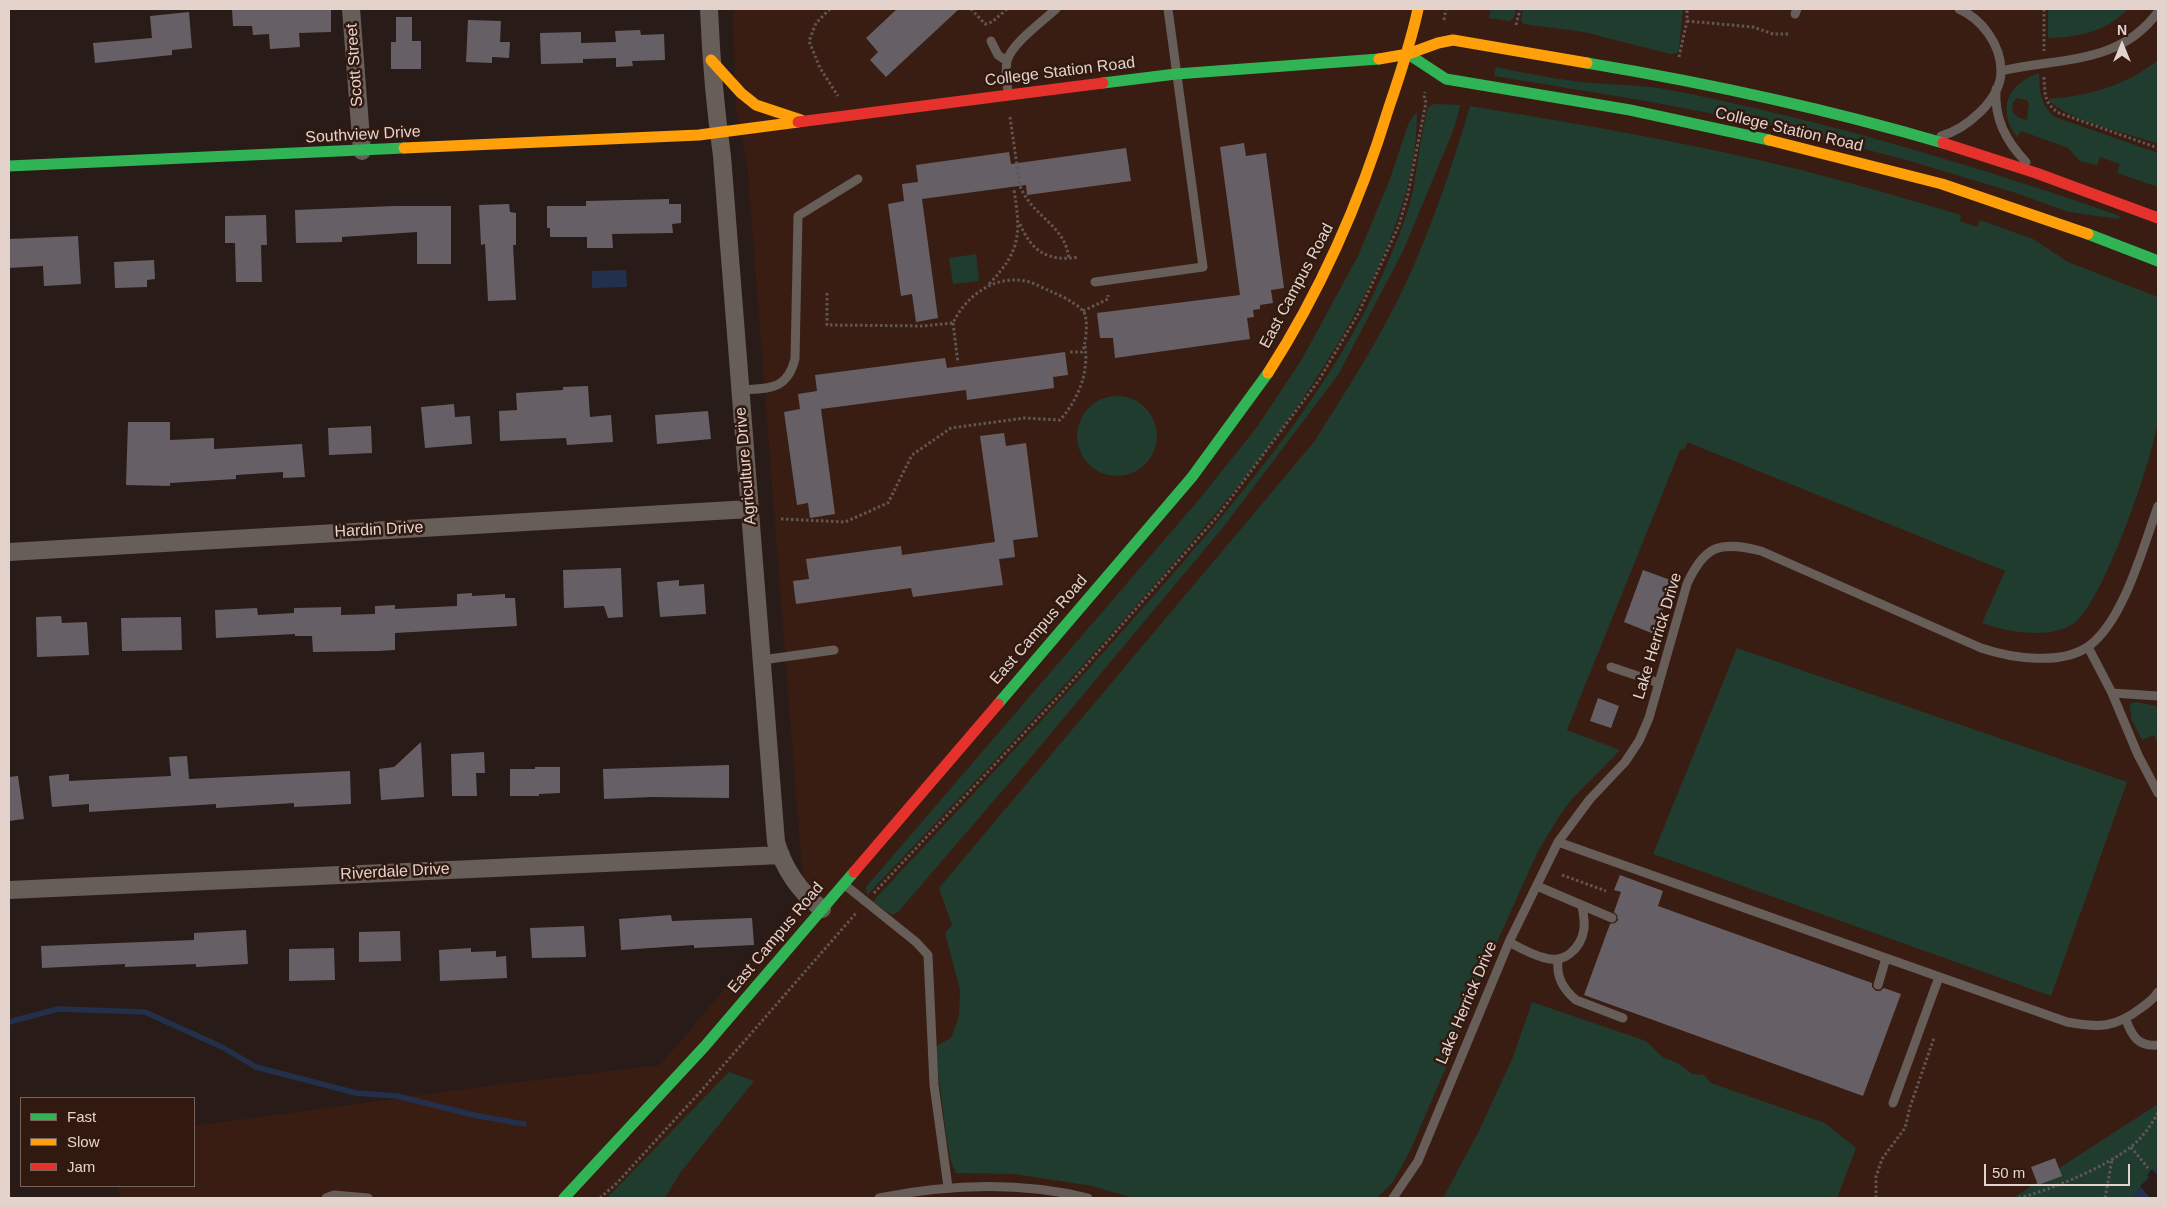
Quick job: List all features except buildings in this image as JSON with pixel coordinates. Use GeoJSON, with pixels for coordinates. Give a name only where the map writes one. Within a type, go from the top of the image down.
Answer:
{"type":"FeatureCollection","features":[{"type":"Feature","properties":{"kind":"main road","name":"East Campus Road"},"geometry":{"type":"LineString","coordinates":[[564,1198],[705,1046],[1192,476],[1233,424],[1304,315],[1345,231],[1384,128],[1408,54],[1418,9]]}},
{"type":"Feature","properties":{"kind":"main road","name":"College Station Road"},"geometry":{"type":"LineString","coordinates":[[719,134],[1176,74],[1377,59],[1408,54],[1438,42],[1453,40],[1682,81],[1828,112],[2041,175],[2158,218]]}},
{"type":"Feature","properties":{"kind":"main road","name":"College Station Road"},"geometry":{"type":"LineString","coordinates":[[1408,54],[1446,79],[1667,118],[1769,140],[1942,184],[2061,224],[2158,261]]}},
{"type":"Feature","properties":{"kind":"main road"},"geometry":{"type":"LineString","coordinates":[[711,60],[741,93],[756,105],[808,122]]}},
{"type":"Feature","properties":{"kind":"main road","name":"Southview Drive"},"geometry":{"type":"LineString","coordinates":[[9,166],[719,134]]}},
{"type":"Feature","properties":{"kind":"main road"},"geometry":{"type":"LineString","coordinates":[[2144,256],[2158,270]]}},
{"type":"Feature","properties":{"kind":"street","name":"Scott Street"},"geometry":{"type":"LineString","coordinates":[[351,9],[362,151]]}},
{"type":"Feature","properties":{"kind":"street","name":"Agriculture Drive"},"geometry":{"type":"LineString","coordinates":[[709,9],[711,60],[719,134],[776,842],[797,883],[822,909]]}},
{"type":"Feature","properties":{"kind":"street","name":"Hardin Drive"},"geometry":{"type":"LineString","coordinates":[[9,552],[750,509]]}},
{"type":"Feature","properties":{"kind":"street","name":"Riverdale Drive"},"geometry":{"type":"LineString","coordinates":[[9,890],[781,855]]}},
{"type":"Feature","properties":{"kind":"lane"},"geometry":{"type":"LineString","coordinates":[[1008,95],[1005,72],[1007,61],[1013,49],[1056,9]]}},
{"type":"Feature","properties":{"kind":"lane"},"geometry":{"type":"LineString","coordinates":[[1095,282],[1203,267],[1168,9]]}},
{"type":"Feature","properties":{"kind":"lane"},"geometry":{"type":"LineString","coordinates":[[1924,139],[1944,135],[1962,128],[1979,113],[1996,88],[2001,71],[1990,36],[1976,19],[1959,9]]}},
{"type":"Feature","properties":{"kind":"lane"},"geometry":{"type":"LineString","coordinates":[[2001,71],[2097,55],[2112,49],[2134,36],[2158,12]]}},
{"type":"Feature","properties":{"kind":"lane"},"geometry":{"type":"LineString","coordinates":[[991,41],[998,54],[1007,61]]}},
{"type":"Feature","properties":{"kind":"lane"},"geometry":{"type":"LineString","coordinates":[[1996,88],[1997,116],[2006,138],[2026,163],[2041,175]]}},
{"type":"Feature","properties":{"kind":"lane"},"geometry":{"type":"LineString","coordinates":[[740,390],[773,387],[784,381],[790,373],[795,359],[798,216],[858,179]]}},
{"type":"Feature","properties":{"kind":"lane","name":"Lake Herrick Drive"},"geometry":{"type":"LineString","coordinates":[[1393,1198],[1418,1162],[1509,942],[1558,842],[1573,818],[1625,762],[1639,742],[1649,718],[1687,584],[1694,568],[1704,557],[1715,548],[1730,545],[1762,551],[1994,652],[2027,659],[2048,658],[2075,653],[2088,646],[2101,634],[2125,594],[2158,506]]}},
{"type":"Feature","properties":{"kind":"lane"},"geometry":{"type":"LineString","coordinates":[[2088,646],[2112,693],[2138,755],[2158,793]]}},
{"type":"Feature","properties":{"kind":"lane"},"geometry":{"type":"LineString","coordinates":[[762,660],[834,650]]}},
{"type":"Feature","properties":{"kind":"lane"},"geometry":{"type":"LineString","coordinates":[[1611,667],[1659,682]]}},
{"type":"Feature","properties":{"kind":"lane"},"geometry":{"type":"LineString","coordinates":[[2112,693],[2158,696]]}},
{"type":"Feature","properties":{"kind":"lane"},"geometry":{"type":"LineString","coordinates":[[1558,842],[2067,1022],[2106,1026],[2126,1020],[2155,997],[2158,992]]}},
{"type":"Feature","properties":{"kind":"lane"},"geometry":{"type":"LineString","coordinates":[[844,884],[916,942],[928,955],[934,1085],[948,1187]]}},
{"type":"Feature","properties":{"kind":"lane"},"geometry":{"type":"LineString","coordinates":[[1537,886],[1612,918]]}},
{"type":"Feature","properties":{"kind":"lane"},"geometry":{"type":"LineString","coordinates":[[1509,942],[1547,959],[1558,959],[1568,956],[1576,949],[1584,929],[1582,905]]}},
{"type":"Feature","properties":{"kind":"lane"},"geometry":{"type":"LineString","coordinates":[[1878,985],[1886,958]]}},
{"type":"Feature","properties":{"kind":"lane"},"geometry":{"type":"LineString","coordinates":[[1558,959],[1559,979],[1570,995],[1576,1000],[1624,1018]]}},
{"type":"Feature","properties":{"kind":"lane"},"geometry":{"type":"LineString","coordinates":[[1894,1102],[1938,977]]}},
{"type":"Feature","properties":{"kind":"lane"},"geometry":{"type":"LineString","coordinates":[[2126,1020],[2132,1036],[2138,1042],[2152,1046],[2158,1045]]}},
{"type":"Feature","properties":{"kind":"lane"},"geometry":{"type":"LineString","coordinates":[[879,1198],[948,1187],[1021,1186],[1088,1198]]}},
{"type":"Feature","properties":{"kind":"lane"},"geometry":{"type":"LineString","coordinates":[[326,1198],[334,1195],[368,1198]]}},
{"type":"Feature","properties":{"kind":"path"},"geometry":{"type":"LineString","coordinates":[[830,9],[816,24],[809,41],[820,68],[852,116]]}},
{"type":"Feature","properties":{"kind":"path"},"geometry":{"type":"LineString","coordinates":[[971,9],[985,24],[992,22],[1007,9]]}},
{"type":"Feature","properties":{"kind":"path"},"geometry":{"type":"LineString","coordinates":[[1516,25],[1520,9]]}},
{"type":"Feature","properties":{"kind":"path"},"geometry":{"type":"LineString","coordinates":[[1679,59],[1687,20],[1686,9]]}},
{"type":"Feature","properties":{"kind":"path"},"geometry":{"type":"LineString","coordinates":[[2044,9],[2044,55]]}},
{"type":"Feature","properties":{"kind":"path"},"geometry":{"type":"LineString","coordinates":[[1687,20],[1753,27],[1772,34],[1788,34]]}},
{"type":"Feature","properties":{"kind":"path"},"geometry":{"type":"LineString","coordinates":[[2044,75],[2045,98],[2050,107],[2059,113],[2079,122],[2158,148]]}},
{"type":"Feature","properties":{"kind":"path"},"geometry":{"type":"LineString","coordinates":[[600,1198],[617,1183],[701,1091],[866,902],[1060,696],[1210,526],[1319,380],[1358,314],[1399,224],[1408,194],[1426,102],[1424,99]]}},
{"type":"Feature","properties":{"kind":"path"},"geometry":{"type":"LineString","coordinates":[[1010,117],[1020,186],[1024,196],[1037,212],[1062,236],[1068,248],[1069,259]]}},
{"type":"Feature","properties":{"kind":"path"},"geometry":{"type":"LineString","coordinates":[[958,364],[953,323],[960,309],[998,276],[1013,251],[1018,236],[1019,223],[1014,190]]}},
{"type":"Feature","properties":{"kind":"path"},"geometry":{"type":"LineString","coordinates":[[1019,223],[1024,235],[1033,246],[1046,255],[1069,259],[1079,257]]}},
{"type":"Feature","properties":{"kind":"path"},"geometry":{"type":"LineString","coordinates":[[1018,236],[1024,235]]}},
{"type":"Feature","properties":{"kind":"path"},"geometry":{"type":"LineString","coordinates":[[998,276],[1002,282]]}},
{"type":"Feature","properties":{"kind":"path"},"geometry":{"type":"LineString","coordinates":[[1083,311],[1108,299],[1110,288],[1108,280]]}},
{"type":"Feature","properties":{"kind":"path"},"geometry":{"type":"LineString","coordinates":[[781,519],[845,522],[888,503],[912,454],[950,428],[1025,418],[1060,420],[1070,409],[1079,393],[1087,358],[1085,329],[1087,318],[1083,311],[1063,296],[1026,281],[1002,282],[989,285]]}},
{"type":"Feature","properties":{"kind":"path"},"geometry":{"type":"LineString","coordinates":[[827,293],[827,325],[914,326],[953,323]]}},
{"type":"Feature","properties":{"kind":"path"},"geometry":{"type":"LineString","coordinates":[[1069,352],[1082,352],[1085,346]]}},
{"type":"Feature","properties":{"kind":"path"},"geometry":{"type":"LineString","coordinates":[[1562,874],[1606,891]]}},
{"type":"Feature","properties":{"kind":"path"},"geometry":{"type":"LineString","coordinates":[[2019,1198],[2055,1186],[2112,1159],[2131,1147],[2149,1127],[2158,1112]]}},
{"type":"Feature","properties":{"kind":"path"},"geometry":{"type":"LineString","coordinates":[[2131,1147],[2148,1168]]}},
{"type":"Feature","properties":{"kind":"path"},"geometry":{"type":"LineString","coordinates":[[2106,1198],[2112,1159]]}},
{"type":"Feature","properties":{"kind":"path"},"geometry":{"type":"LineString","coordinates":[[2049,1181],[2055,1186]]}},
{"type":"Feature","properties":{"kind":"shaded area"},"geometry":{"type":"Polygon","coordinates":[[[733,9],[2158,9],[2158,1198],[120,1198],[118,1187],[195,1187],[195,1126],[503,1084],[660,1065],[804,896],[747,162],[736,109],[733,9]]]}},
{"type":"Feature","properties":{"kind":"green space"},"geometry":{"type":"Polygon","coordinates":[[[1491,9],[1516,9],[1514,18],[1509,21],[1489,18],[1491,9]]]}},
{"type":"Feature","properties":{"kind":"green space"},"geometry":{"type":"Polygon","coordinates":[[[1523,9],[1683,9],[1679,49],[1677,53],[1670,54],[1584,32],[1523,24],[1521,20],[1523,9]]]}},
{"type":"Feature","properties":{"kind":"green space"},"geometry":{"type":"Polygon","coordinates":[[[2048,9],[2128,9],[2111,23],[2091,32],[2048,38],[2048,9]]]}},
{"type":"Feature","properties":{"kind":"green space"},"geometry":{"type":"Polygon","coordinates":[[[2158,60],[2158,144],[2083,120],[2056,107],[2048,99],[2063,98],[2106,88],[2133,77],[2158,60]]]}},
{"type":"Feature","properties":{"kind":"green space"},"geometry":{"type":"Polygon","coordinates":[[[1496,67],[1564,80],[1665,89],[1781,114],[1895,144],[2008,178],[2120,216],[2119,219],[2069,212],[2016,193],[1910,161],[1776,126],[1646,101],[1494,76],[1496,67]]]}},
{"type":"Feature","properties":{"kind":"green space"},"geometry":{"type":"Polygon","coordinates":[[[2039,73],[2044,103],[2046,108],[2055,117],[2158,153],[2158,187],[2117,173],[2120,164],[2100,157],[2097,165],[2080,161],[2068,148],[2021,131],[2017,137],[2007,117],[2007,107],[2013,91],[2028,78],[2039,73]],[[2017,98],[2013,102],[2012,109],[2020,118],[2027,120],[2029,104],[2027,100],[2017,98]]]}},
{"type":"Feature","properties":{"kind":"green space"},"geometry":{"type":"Polygon","coordinates":[[[1434,104],[1460,105],[1455,126],[1403,251],[1338,375],[1225,525],[1021,769],[898,912],[892,915],[874,902],[875,899],[1058,703],[1165,583],[1258,472],[1315,394],[1341,354],[1364,312],[1393,251],[1412,195],[1428,107],[1434,104]]]}},
{"type":"Feature","properties":{"kind":"green space"},"geometry":{"type":"Polygon","coordinates":[[[1470,106],[1677,143],[1760,160],[1861,186],[1961,215],[1960,221],[1977,227],[1980,220],[2033,239],[2068,262],[2158,297],[2158,419],[2137,495],[2099,588],[2086,610],[2074,623],[2064,628],[2041,633],[2029,633],[1982,623],[2005,571],[1687,442],[1685,449],[1680,450],[1567,730],[1620,750],[1571,800],[1537,853],[1485,969],[1410,1151],[1393,1182],[1377,1198],[1133,1198],[1092,1186],[1015,1174],[956,1173],[951,1161],[947,1141],[935,1050],[938,1045],[951,1038],[959,1016],[960,990],[945,933],[952,925],[939,888],[1314,442],[1373,345],[1405,285],[1441,197],[1470,106]]]}},
{"type":"Feature","properties":{"kind":"green space"},"geometry":{"type":"Polygon","coordinates":[[[1417,112],[1413,161],[1408,185],[1393,231],[1363,298],[1311,387],[1250,470],[1185,550],[1024,729],[867,895],[866,887],[1202,496],[1257,427],[1302,359],[1358,256],[1390,179],[1409,122],[1417,112]]]}},
{"type":"Feature","properties":{"kind":"green space"},"geometry":{"type":"Polygon","coordinates":[[[976,254],[979,281],[953,284],[949,258],[976,254]]]}},
{"type":"Feature","properties":{"kind":"green space"},"geometry":{"type":"Polygon","coordinates":[[[1117,396],[1132,399],[1145,408],[1154,421],[1157,436],[1154,451],[1145,464],[1132,473],[1117,476],[1102,473],[1089,464],[1080,451],[1077,436],[1080,421],[1089,408],[1102,399],[1117,396]]]}},
{"type":"Feature","properties":{"kind":"green space"},"geometry":{"type":"Polygon","coordinates":[[[1737,648],[2127,782],[2051,996],[1653,854],[1737,648]]]}},
{"type":"Feature","properties":{"kind":"green space"},"geometry":{"type":"Polygon","coordinates":[[[2136,702],[2156,706],[2158,713],[2158,744],[2154,735],[2142,740],[2131,718],[2130,704],[2136,702]]]}},
{"type":"Feature","properties":{"kind":"green space"},"geometry":{"type":"Polygon","coordinates":[[[1532,1002],[1646,1041],[1662,1057],[1678,1063],[1692,1074],[1704,1075],[1711,1083],[1825,1123],[1856,1148],[1837,1198],[1443,1198],[1479,1131],[1513,1057],[1532,1002]]]}},
{"type":"Feature","properties":{"kind":"green space"},"geometry":{"type":"Polygon","coordinates":[[[729,1072],[754,1081],[680,1173],[665,1198],[607,1198],[729,1072]]]}},
{"type":"Feature","properties":{"kind":"green space"},"geometry":{"type":"Polygon","coordinates":[[[2158,1104],[2158,1198],[2013,1198],[2158,1104]]]}},
{"type":"Feature","properties":{"kind":"water"},"geometry":{"type":"Polygon","coordinates":[[[626,270],[627,287],[592,288],[592,271],[626,270]]]}},
{"type":"Feature","properties":{"kind":"water"},"geometry":{"type":"Polygon","coordinates":[[[2158,1166],[2158,1198],[2130,1198],[2158,1166]]]}},
{"type":"Feature","properties":{"kind":"pier"},"geometry":{"type":"Polygon","coordinates":[[[2152,1169],[2158,1176],[2158,1198],[2150,1198],[2140,1186],[2149,1178],[2147,1175],[2152,1169]]]}},
{"type":"Feature","properties":{"kind":"waterway"},"geometry":{"type":"LineString","coordinates":[[9,1022],[58,1009],[145,1012],[222,1047],[256,1067],[356,1093],[397,1096],[478,1116],[524,1124]]}},
{"type":"Feature","properties":{"kind":"traffic: fast"},"geometry":{"type":"LineString","coordinates":[[1408,54],[1446,79],[1630,110],[1769,140]]}},
{"type":"Feature","properties":{"kind":"traffic: fast"},"geometry":{"type":"LineString","coordinates":[[1103,83],[1176,74],[1379,59]]}},
{"type":"Feature","properties":{"kind":"traffic: fast"},"geometry":{"type":"LineString","coordinates":[[1587,63],[1677,79],[1766,98],[1855,119],[1943,143]]}},
{"type":"Feature","properties":{"kind":"traffic: fast"},"geometry":{"type":"LineString","coordinates":[[9,166],[404,148]]}},
{"type":"Feature","properties":{"kind":"traffic: fast"},"geometry":{"type":"LineString","coordinates":[[2088,234],[2158,261]]}},
{"type":"Feature","properties":{"kind":"traffic: fast"},"geometry":{"type":"LineString","coordinates":[[998,704],[1192,477],[1268,373]]}},
{"type":"Feature","properties":{"kind":"traffic: fast"},"geometry":{"type":"LineString","coordinates":[[564,1198],[705,1046],[854,872]]}},
{"type":"Feature","properties":{"kind":"traffic: slow"},"geometry":{"type":"LineString","coordinates":[[1268,373],[1306,309],[1352,211],[1378,142],[1409,46],[1418,9]]}},
{"type":"Feature","properties":{"kind":"traffic: slow"},"geometry":{"type":"LineString","coordinates":[[1379,59],[1408,54],[1438,43],[1453,40],[1587,63]]}},
{"type":"Feature","properties":{"kind":"traffic: slow"},"geometry":{"type":"LineString","coordinates":[[711,60],[741,93],[756,105],[801,120]]}},
{"type":"Feature","properties":{"kind":"traffic: slow"},"geometry":{"type":"LineString","coordinates":[[404,148],[699,135],[798,122]]}},
{"type":"Feature","properties":{"kind":"traffic: slow"},"geometry":{"type":"LineString","coordinates":[[1769,140],[1942,184],[2088,234]]}},
{"type":"Feature","properties":{"kind":"traffic: jam"},"geometry":{"type":"LineString","coordinates":[[798,122],[1103,83]]}},
{"type":"Feature","properties":{"kind":"traffic: jam"},"geometry":{"type":"LineString","coordinates":[[1943,143],[2036,173],[2158,218]]}},
{"type":"Feature","properties":{"kind":"traffic: jam"},"geometry":{"type":"LineString","coordinates":[[854,872],[998,704]]}}]}
